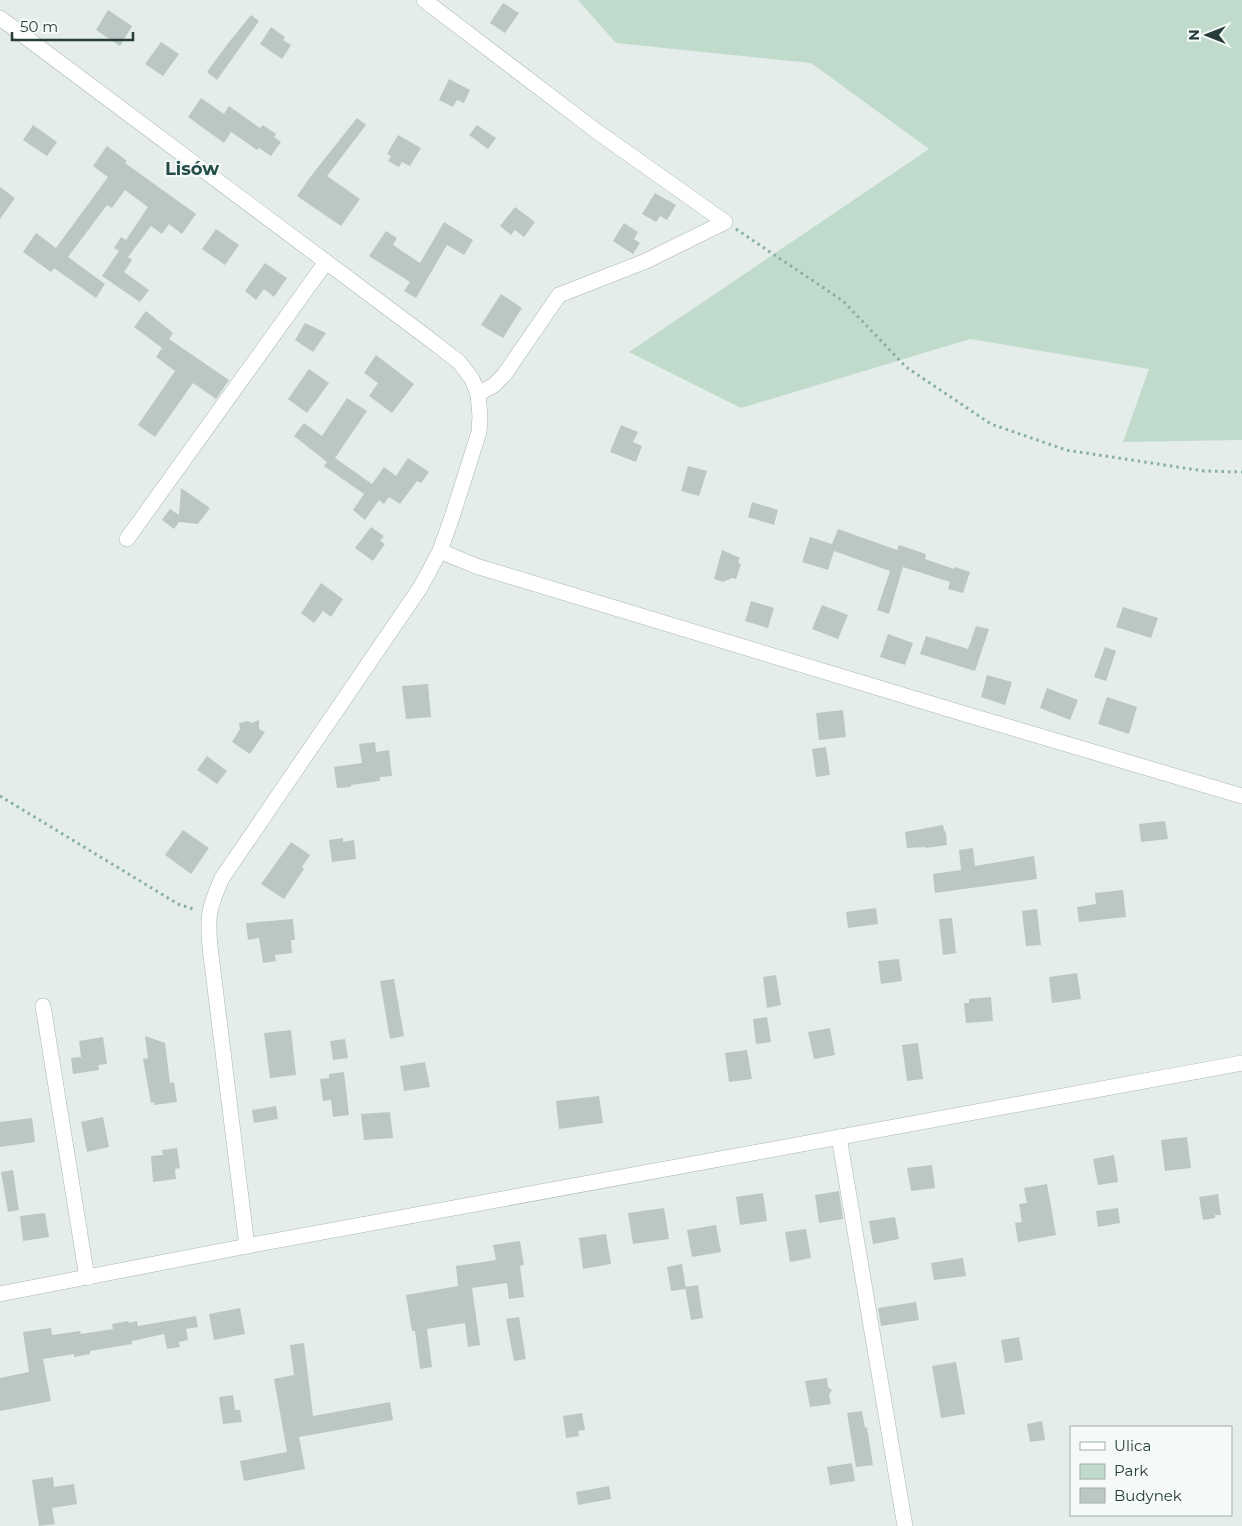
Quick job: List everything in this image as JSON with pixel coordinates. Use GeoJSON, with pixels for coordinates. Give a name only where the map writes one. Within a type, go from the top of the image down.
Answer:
{"type":"FeatureCollection","features":[{"type":"Feature","properties":{"kind":"street"},"geometry":{"type":"LineString","coordinates":[[424,0],[599,133],[725,222],[646,261],[559,295],[504,375],[494,385],[478,394]]}},
{"type":"Feature","properties":{"kind":"street"},"geometry":{"type":"LineString","coordinates":[[0,18],[459,362],[472,380],[478,394],[480,416],[478,432],[454,514],[440,551],[420,588],[222,878],[210,908],[208,924],[210,947],[248,1246]]}},
{"type":"Feature","properties":{"kind":"street"},"geometry":{"type":"LineString","coordinates":[[127,539],[326,262]]}},
{"type":"Feature","properties":{"kind":"street"},"geometry":{"type":"LineString","coordinates":[[440,551],[476,566],[1242,796]]}},
{"type":"Feature","properties":{"kind":"street"},"geometry":{"type":"LineString","coordinates":[[43,1006],[87,1278]]}},
{"type":"Feature","properties":{"kind":"street"},"geometry":{"type":"LineString","coordinates":[[0,1294],[248,1246],[1242,1064]]}},
{"type":"Feature","properties":{"kind":"street"},"geometry":{"type":"LineString","coordinates":[[839,1137],[905,1526]]}},
{"type":"Feature","properties":{"kind":"path"},"geometry":{"type":"LineString","coordinates":[[725,222],[842,301],[906,367],[992,424],[1066,450],[1204,471],[1242,472]]}},
{"type":"Feature","properties":{"kind":"path"},"geometry":{"type":"LineString","coordinates":[[0,796],[178,904],[209,914]]}},
{"type":"Feature","properties":{"kind":"green space"},"geometry":{"type":"Polygon","coordinates":[[[578,0],[1242,0],[1242,440],[1123,442],[1149,369],[970,339],[741,408],[629,352],[929,149],[811,63],[616,43],[578,0]]]}},
{"type":"Feature","properties":{"kind":"building"},"geometry":{"type":"Polygon","coordinates":[[[503,3],[519,13],[505,33],[490,23],[503,3]]]}},
{"type":"Feature","properties":{"kind":"building"},"geometry":{"type":"Polygon","coordinates":[[[108,10],[132,26],[120,46],[96,30],[108,10]]]}},
{"type":"Feature","properties":{"kind":"building"},"geometry":{"type":"Polygon","coordinates":[[[251,15],[259,21],[217,80],[207,72],[251,15]]]}},
{"type":"Feature","properties":{"kind":"building"},"geometry":{"type":"Polygon","coordinates":[[[271,27],[285,37],[283,40],[291,45],[282,59],[260,44],[271,27]]]}},
{"type":"Feature","properties":{"kind":"building"},"geometry":{"type":"Polygon","coordinates":[[[161,42],[179,54],[163,76],[145,64],[161,42]]]}},
{"type":"Feature","properties":{"kind":"building"},"geometry":{"type":"Polygon","coordinates":[[[449,79],[470,90],[464,103],[457,100],[453,107],[439,100],[449,79]]]}},
{"type":"Feature","properties":{"kind":"building"},"geometry":{"type":"Polygon","coordinates":[[[201,98],[224,114],[229,106],[260,128],[263,125],[276,134],[274,137],[281,142],[271,156],[259,148],[257,150],[231,132],[224,143],[188,117],[201,98]]]}},
{"type":"Feature","properties":{"kind":"building"},"geometry":{"type":"Polygon","coordinates":[[[357,118],[366,125],[327,176],[360,199],[341,226],[297,196],[357,118]]]}},
{"type":"Feature","properties":{"kind":"building"},"geometry":{"type":"Polygon","coordinates":[[[33,125],[57,142],[47,156],[23,140],[33,125]]]}},
{"type":"Feature","properties":{"kind":"building"},"geometry":{"type":"Polygon","coordinates":[[[477,125],[496,138],[488,149],[469,135],[477,125]]]}},
{"type":"Feature","properties":{"kind":"building"},"geometry":{"type":"Polygon","coordinates":[[[398,135],[421,148],[410,166],[402,162],[399,167],[388,161],[391,156],[387,154],[398,135]]]}},
{"type":"Feature","properties":{"kind":"building"},"geometry":{"type":"Polygon","coordinates":[[[107,146],[127,161],[125,163],[196,214],[182,234],[169,224],[162,234],[151,226],[128,257],[132,260],[124,272],[149,290],[140,302],[102,276],[119,251],[114,248],[121,237],[126,240],[148,207],[125,190],[112,208],[107,205],[68,257],[105,284],[96,298],[54,268],[51,272],[23,252],[36,233],[56,248],[108,177],[93,166],[107,146]]]}},
{"type":"Feature","properties":{"kind":"building"},"geometry":{"type":"Polygon","coordinates":[[[0,187],[15,198],[0,219],[0,187]]]}},
{"type":"Feature","properties":{"kind":"building"},"geometry":{"type":"Polygon","coordinates":[[[655,193],[676,205],[667,220],[660,216],[656,222],[642,214],[655,193]]]}},
{"type":"Feature","properties":{"kind":"building"},"geometry":{"type":"Polygon","coordinates":[[[515,207],[535,222],[524,237],[515,230],[511,235],[500,226],[515,207]]]}},
{"type":"Feature","properties":{"kind":"building"},"geometry":{"type":"Polygon","coordinates":[[[444,222],[473,240],[464,255],[447,245],[416,298],[404,291],[410,282],[369,256],[386,231],[397,238],[393,245],[420,263],[444,222]]]}},
{"type":"Feature","properties":{"kind":"building"},"geometry":{"type":"Polygon","coordinates":[[[624,223],[638,232],[634,239],[640,243],[633,254],[613,241],[624,223]]]}},
{"type":"Feature","properties":{"kind":"building"},"geometry":{"type":"Polygon","coordinates":[[[216,229],[239,245],[225,265],[202,249],[216,229]]]}},
{"type":"Feature","properties":{"kind":"building"},"geometry":{"type":"Polygon","coordinates":[[[265,263],[287,278],[274,297],[264,289],[256,300],[245,291],[265,263]]]}},
{"type":"Feature","properties":{"kind":"building"},"geometry":{"type":"Polygon","coordinates":[[[501,294],[522,308],[503,338],[481,325],[501,294]]]}},
{"type":"Feature","properties":{"kind":"building"},"geometry":{"type":"Polygon","coordinates":[[[146,311],[173,333],[169,339],[229,380],[216,399],[193,383],[155,437],[138,425],[175,371],[156,357],[162,348],[134,327],[146,311]]]}},
{"type":"Feature","properties":{"kind":"building"},"geometry":{"type":"Polygon","coordinates":[[[305,323],[326,333],[313,352],[295,340],[305,323]]]}},
{"type":"Feature","properties":{"kind":"building"},"geometry":{"type":"Polygon","coordinates":[[[376,355],[414,384],[392,413],[369,396],[378,383],[364,373],[376,355]]]}},
{"type":"Feature","properties":{"kind":"building"},"geometry":{"type":"Polygon","coordinates":[[[309,369],[329,383],[307,413],[288,399],[309,369]]]}},
{"type":"Feature","properties":{"kind":"building"},"geometry":{"type":"Polygon","coordinates":[[[347,398],[367,411],[335,458],[372,484],[384,467],[396,476],[408,458],[429,472],[421,483],[417,481],[400,504],[389,497],[384,504],[379,500],[365,520],[353,510],[364,494],[324,466],[327,462],[294,436],[304,423],[322,436],[347,398]]]}},
{"type":"Feature","properties":{"kind":"building"},"geometry":{"type":"Polygon","coordinates":[[[621,425],[638,432],[633,442],[642,446],[636,462],[610,452],[621,425]]]}},
{"type":"Feature","properties":{"kind":"building"},"geometry":{"type":"Polygon","coordinates":[[[688,466],[707,471],[699,496],[681,491],[688,466]]]}},
{"type":"Feature","properties":{"kind":"building"},"geometry":{"type":"Polygon","coordinates":[[[181,488],[210,508],[198,524],[179,522],[174,529],[162,520],[170,509],[179,515],[181,488]]]}},
{"type":"Feature","properties":{"kind":"building"},"geometry":{"type":"Polygon","coordinates":[[[752,502],[778,510],[774,525],[748,517],[752,502]]]}},
{"type":"Feature","properties":{"kind":"building"},"geometry":{"type":"Polygon","coordinates":[[[371,527],[384,536],[380,541],[385,544],[373,561],[355,548],[371,527]]]}},
{"type":"Feature","properties":{"kind":"building"},"geometry":{"type":"Polygon","coordinates":[[[838,529],[897,550],[899,545],[926,554],[925,559],[954,569],[955,567],[970,572],[963,593],[948,589],[950,582],[903,567],[889,614],[877,610],[890,571],[834,551],[828,570],[802,562],[810,537],[832,544],[838,529]]]}},
{"type":"Feature","properties":{"kind":"building"},"geometry":{"type":"Polygon","coordinates":[[[722,550],[740,558],[738,563],[741,564],[736,579],[732,578],[723,582],[714,579],[722,550]]]}},
{"type":"Feature","properties":{"kind":"building"},"geometry":{"type":"Polygon","coordinates":[[[321,583],[343,599],[331,617],[323,611],[314,623],[301,613],[321,583]]]}},
{"type":"Feature","properties":{"kind":"building"},"geometry":{"type":"Polygon","coordinates":[[[751,601],[774,608],[768,628],[745,621],[751,601]]]}},
{"type":"Feature","properties":{"kind":"building"},"geometry":{"type":"Polygon","coordinates":[[[822,605],[848,615],[838,639],[812,629],[822,605]]]}},
{"type":"Feature","properties":{"kind":"building"},"geometry":{"type":"Polygon","coordinates":[[[1123,607],[1158,618],[1151,638],[1116,627],[1123,607]]]}},
{"type":"Feature","properties":{"kind":"building"},"geometry":{"type":"Polygon","coordinates":[[[976,626],[989,629],[975,671],[920,654],[926,636],[968,649],[976,626]]]}},
{"type":"Feature","properties":{"kind":"building"},"geometry":{"type":"Polygon","coordinates":[[[888,634],[913,643],[905,665],[880,657],[888,634]]]}},
{"type":"Feature","properties":{"kind":"building"},"geometry":{"type":"Polygon","coordinates":[[[1105,647],[1116,651],[1106,681],[1094,677],[1105,647]]]}},
{"type":"Feature","properties":{"kind":"building"},"geometry":{"type":"Polygon","coordinates":[[[987,675],[1012,682],[1005,705],[981,697],[987,675]]]}},
{"type":"Feature","properties":{"kind":"building"},"geometry":{"type":"Polygon","coordinates":[[[428,684],[431,717],[406,719],[402,686],[428,684]]]}},
{"type":"Feature","properties":{"kind":"building"},"geometry":{"type":"Polygon","coordinates":[[[1047,688],[1078,700],[1070,720],[1040,708],[1047,688]]]}},
{"type":"Feature","properties":{"kind":"building"},"geometry":{"type":"Polygon","coordinates":[[[1107,697],[1137,707],[1129,734],[1098,724],[1107,697]]]}},
{"type":"Feature","properties":{"kind":"building"},"geometry":{"type":"Polygon","coordinates":[[[843,710],[846,737],[819,740],[816,713],[843,710]]]}},
{"type":"Feature","properties":{"kind":"building"},"geometry":{"type":"Polygon","coordinates":[[[259,720],[259,729],[265,732],[250,754],[232,742],[240,729],[239,723],[248,721],[252,723],[259,720]]]}},
{"type":"Feature","properties":{"kind":"building"},"geometry":{"type":"Polygon","coordinates":[[[375,742],[376,752],[389,750],[392,776],[380,777],[380,781],[337,788],[334,767],[362,763],[359,744],[375,742]]]}},
{"type":"Feature","properties":{"kind":"building"},"geometry":{"type":"Polygon","coordinates":[[[826,747],[830,775],[816,777],[812,749],[826,747]]]}},
{"type":"Feature","properties":{"kind":"building"},"geometry":{"type":"Polygon","coordinates":[[[207,756],[227,771],[217,784],[197,770],[207,756]]]}},
{"type":"Feature","properties":{"kind":"building"},"geometry":{"type":"Polygon","coordinates":[[[1165,821],[1168,839],[1141,842],[1139,824],[1165,821]]]}},
{"type":"Feature","properties":{"kind":"building"},"geometry":{"type":"Polygon","coordinates":[[[943,825],[947,845],[907,848],[905,832],[943,825]]]}},
{"type":"Feature","properties":{"kind":"building"},"geometry":{"type":"Polygon","coordinates":[[[183,830],[209,848],[191,874],[165,855],[183,830]]]}},
{"type":"Feature","properties":{"kind":"building"},"geometry":{"type":"Polygon","coordinates":[[[343,838],[343,842],[354,840],[356,859],[332,862],[329,840],[343,838]]]}},
{"type":"Feature","properties":{"kind":"building"},"geometry":{"type":"Polygon","coordinates":[[[291,842],[310,855],[302,867],[304,869],[284,899],[261,884],[291,842]]]}},
{"type":"Feature","properties":{"kind":"building"},"geometry":{"type":"Polygon","coordinates":[[[973,848],[975,866],[1034,856],[1037,879],[935,893],[933,874],[961,870],[959,850],[973,848]]]}},
{"type":"Feature","properties":{"kind":"building"},"geometry":{"type":"Polygon","coordinates":[[[1123,890],[1126,917],[1079,922],[1077,907],[1096,904],[1095,893],[1123,890]]]}},
{"type":"Feature","properties":{"kind":"building"},"geometry":{"type":"Polygon","coordinates":[[[876,908],[878,924],[848,928],[846,912],[876,908]]]}},
{"type":"Feature","properties":{"kind":"building"},"geometry":{"type":"Polygon","coordinates":[[[1037,909],[1041,945],[1026,946],[1022,911],[1037,909]]]}},
{"type":"Feature","properties":{"kind":"building"},"geometry":{"type":"Polygon","coordinates":[[[952,918],[956,953],[943,955],[939,919],[952,918]]]}},
{"type":"Feature","properties":{"kind":"building"},"geometry":{"type":"Polygon","coordinates":[[[293,919],[295,940],[291,940],[292,953],[275,955],[276,961],[263,963],[259,938],[248,940],[246,923],[293,919]]]}},
{"type":"Feature","properties":{"kind":"building"},"geometry":{"type":"Polygon","coordinates":[[[899,959],[902,981],[881,984],[878,961],[899,959]]]}},
{"type":"Feature","properties":{"kind":"building"},"geometry":{"type":"Polygon","coordinates":[[[1077,973],[1081,999],[1052,1003],[1049,977],[1077,973]]]}},
{"type":"Feature","properties":{"kind":"building"},"geometry":{"type":"Polygon","coordinates":[[[776,975],[781,1005],[767,1008],[763,977],[776,975]]]}},
{"type":"Feature","properties":{"kind":"building"},"geometry":{"type":"Polygon","coordinates":[[[394,979],[404,1036],[390,1039],[380,981],[394,979]]]}},
{"type":"Feature","properties":{"kind":"building"},"geometry":{"type":"Polygon","coordinates":[[[991,997],[993,1021],[966,1023],[964,1003],[969,1003],[969,999],[991,997]]]}},
{"type":"Feature","properties":{"kind":"building"},"geometry":{"type":"Polygon","coordinates":[[[767,1017],[771,1042],[756,1044],[753,1019],[767,1017]]]}},
{"type":"Feature","properties":{"kind":"building"},"geometry":{"type":"Polygon","coordinates":[[[830,1028],[835,1055],[814,1059],[808,1032],[830,1028]]]}},
{"type":"Feature","properties":{"kind":"building"},"geometry":{"type":"Polygon","coordinates":[[[291,1030],[296,1075],[270,1078],[264,1033],[291,1030]]]}},
{"type":"Feature","properties":{"kind":"building"},"geometry":{"type":"Polygon","coordinates":[[[145,1036],[165,1043],[170,1083],[174,1082],[177,1102],[154,1105],[154,1102],[151,1103],[143,1059],[148,1058],[145,1036]]]}},
{"type":"Feature","properties":{"kind":"building"},"geometry":{"type":"Polygon","coordinates":[[[103,1037],[107,1064],[98,1065],[99,1070],[73,1074],[71,1058],[81,1057],[79,1041],[103,1037]]]}},
{"type":"Feature","properties":{"kind":"building"},"geometry":{"type":"Polygon","coordinates":[[[345,1039],[348,1058],[333,1060],[330,1041],[345,1039]]]}},
{"type":"Feature","properties":{"kind":"building"},"geometry":{"type":"Polygon","coordinates":[[[918,1043],[923,1079],[907,1081],[902,1045],[918,1043]]]}},
{"type":"Feature","properties":{"kind":"building"},"geometry":{"type":"Polygon","coordinates":[[[747,1050],[752,1079],[729,1082],[725,1053],[747,1050]]]}},
{"type":"Feature","properties":{"kind":"building"},"geometry":{"type":"Polygon","coordinates":[[[425,1062],[430,1087],[404,1091],[400,1066],[425,1062]]]}},
{"type":"Feature","properties":{"kind":"building"},"geometry":{"type":"Polygon","coordinates":[[[344,1072],[349,1115],[333,1117],[331,1100],[323,1101],[320,1079],[329,1078],[329,1074],[344,1072]]]}},
{"type":"Feature","properties":{"kind":"building"},"geometry":{"type":"Polygon","coordinates":[[[599,1096],[603,1123],[559,1129],[556,1101],[599,1096]]]}},
{"type":"Feature","properties":{"kind":"building"},"geometry":{"type":"Polygon","coordinates":[[[276,1106],[278,1119],[254,1123],[252,1110],[276,1106]]]}},
{"type":"Feature","properties":{"kind":"building"},"geometry":{"type":"Polygon","coordinates":[[[390,1112],[393,1138],[364,1140],[361,1114],[390,1112]]]}},
{"type":"Feature","properties":{"kind":"building"},"geometry":{"type":"Polygon","coordinates":[[[103,1117],[109,1147],[87,1152],[81,1122],[103,1117]]]}},
{"type":"Feature","properties":{"kind":"building"},"geometry":{"type":"Polygon","coordinates":[[[32,1118],[35,1142],[0,1147],[0,1122],[32,1118]]]}},
{"type":"Feature","properties":{"kind":"building"},"geometry":{"type":"Polygon","coordinates":[[[1187,1137],[1191,1168],[1165,1171],[1161,1140],[1187,1137]]]}},
{"type":"Feature","properties":{"kind":"building"},"geometry":{"type":"Polygon","coordinates":[[[177,1148],[180,1168],[175,1169],[176,1179],[153,1182],[151,1156],[163,1155],[162,1150],[177,1148]]]}},
{"type":"Feature","properties":{"kind":"building"},"geometry":{"type":"Polygon","coordinates":[[[1114,1155],[1118,1182],[1098,1185],[1093,1159],[1114,1155]]]}},
{"type":"Feature","properties":{"kind":"building"},"geometry":{"type":"Polygon","coordinates":[[[932,1165],[935,1188],[911,1191],[907,1168],[932,1165]]]}},
{"type":"Feature","properties":{"kind":"building"},"geometry":{"type":"Polygon","coordinates":[[[13,1170],[19,1210],[8,1212],[1,1172],[13,1170]]]}},
{"type":"Feature","properties":{"kind":"building"},"geometry":{"type":"Polygon","coordinates":[[[1047,1184],[1056,1235],[1018,1242],[1015,1223],[1022,1222],[1019,1204],[1027,1203],[1024,1188],[1047,1184]]]}},
{"type":"Feature","properties":{"kind":"building"},"geometry":{"type":"Polygon","coordinates":[[[839,1191],[843,1219],[819,1223],[815,1195],[839,1191]]]}},
{"type":"Feature","properties":{"kind":"building"},"geometry":{"type":"Polygon","coordinates":[[[763,1193],[767,1221],[740,1225],[736,1197],[763,1193]]]}},
{"type":"Feature","properties":{"kind":"building"},"geometry":{"type":"Polygon","coordinates":[[[1218,1194],[1221,1215],[1215,1215],[1215,1218],[1203,1220],[1199,1197],[1218,1194]]]}},
{"type":"Feature","properties":{"kind":"building"},"geometry":{"type":"Polygon","coordinates":[[[664,1208],[669,1239],[633,1244],[628,1213],[664,1208]]]}},
{"type":"Feature","properties":{"kind":"building"},"geometry":{"type":"Polygon","coordinates":[[[1118,1208],[1120,1223],[1098,1227],[1096,1211],[1118,1208]]]}},
{"type":"Feature","properties":{"kind":"building"},"geometry":{"type":"Polygon","coordinates":[[[45,1213],[49,1237],[23,1241],[20,1216],[45,1213]]]}},
{"type":"Feature","properties":{"kind":"building"},"geometry":{"type":"Polygon","coordinates":[[[895,1217],[899,1239],[873,1244],[869,1221],[895,1217]]]}},
{"type":"Feature","properties":{"kind":"building"},"geometry":{"type":"Polygon","coordinates":[[[716,1225],[721,1252],[692,1257],[687,1230],[716,1225]]]}},
{"type":"Feature","properties":{"kind":"building"},"geometry":{"type":"Polygon","coordinates":[[[806,1229],[811,1258],[790,1262],[785,1232],[806,1229]]]}},
{"type":"Feature","properties":{"kind":"building"},"geometry":{"type":"Polygon","coordinates":[[[606,1234],[611,1264],[583,1269],[579,1238],[606,1234]]]}},
{"type":"Feature","properties":{"kind":"building"},"geometry":{"type":"Polygon","coordinates":[[[520,1241],[524,1265],[520,1266],[524,1297],[509,1299],[507,1283],[472,1288],[480,1345],[468,1347],[465,1323],[427,1329],[432,1367],[420,1369],[415,1331],[412,1331],[406,1295],[458,1286],[456,1266],[496,1260],[493,1245],[520,1241]]]}},
{"type":"Feature","properties":{"kind":"building"},"geometry":{"type":"Polygon","coordinates":[[[963,1258],[966,1276],[934,1280],[931,1263],[963,1258]]]}},
{"type":"Feature","properties":{"kind":"building"},"geometry":{"type":"Polygon","coordinates":[[[682,1264],[686,1289],[671,1291],[667,1267],[682,1264]]]}},
{"type":"Feature","properties":{"kind":"building"},"geometry":{"type":"Polygon","coordinates":[[[698,1285],[703,1318],[691,1320],[685,1287],[698,1285]]]}},
{"type":"Feature","properties":{"kind":"building"},"geometry":{"type":"Polygon","coordinates":[[[916,1302],[919,1320],[881,1326],[878,1308],[916,1302]]]}},
{"type":"Feature","properties":{"kind":"building"},"geometry":{"type":"Polygon","coordinates":[[[240,1308],[245,1334],[214,1340],[209,1314],[240,1308]]]}},
{"type":"Feature","properties":{"kind":"building"},"geometry":{"type":"Polygon","coordinates":[[[196,1316],[198,1327],[186,1329],[188,1340],[179,1342],[180,1347],[167,1349],[164,1334],[132,1341],[132,1344],[90,1351],[90,1354],[74,1357],[74,1354],[43,1359],[51,1401],[0,1411],[0,1378],[29,1372],[23,1332],[51,1328],[52,1335],[80,1331],[81,1334],[113,1329],[112,1324],[128,1321],[129,1323],[137,1321],[138,1326],[196,1316]]]}},
{"type":"Feature","properties":{"kind":"building"},"geometry":{"type":"Polygon","coordinates":[[[519,1317],[526,1359],[514,1361],[506,1319],[519,1317]]]}},
{"type":"Feature","properties":{"kind":"building"},"geometry":{"type":"Polygon","coordinates":[[[1019,1337],[1023,1360],[1005,1363],[1001,1340],[1019,1337]]]}},
{"type":"Feature","properties":{"kind":"building"},"geometry":{"type":"Polygon","coordinates":[[[304,1343],[313,1416],[390,1402],[393,1420],[299,1437],[305,1469],[244,1481],[240,1461],[287,1452],[274,1379],[294,1375],[290,1345],[304,1343]]]}},
{"type":"Feature","properties":{"kind":"building"},"geometry":{"type":"Polygon","coordinates":[[[956,1362],[965,1414],[941,1418],[932,1366],[956,1362]]]}},
{"type":"Feature","properties":{"kind":"building"},"geometry":{"type":"Polygon","coordinates":[[[827,1378],[828,1387],[832,1390],[829,1394],[831,1404],[810,1407],[805,1381],[827,1378]]]}},
{"type":"Feature","properties":{"kind":"building"},"geometry":{"type":"Polygon","coordinates":[[[233,1395],[235,1410],[240,1410],[242,1422],[223,1424],[219,1397],[233,1395]]]}},
{"type":"Feature","properties":{"kind":"building"},"geometry":{"type":"Polygon","coordinates":[[[862,1411],[865,1428],[867,1427],[873,1465],[856,1467],[847,1413],[862,1411]]]}},
{"type":"Feature","properties":{"kind":"building"},"geometry":{"type":"Polygon","coordinates":[[[582,1413],[585,1430],[578,1431],[579,1436],[566,1438],[563,1416],[582,1413]]]}},
{"type":"Feature","properties":{"kind":"building"},"geometry":{"type":"Polygon","coordinates":[[[1042,1421],[1045,1440],[1030,1442],[1027,1424],[1042,1421]]]}},
{"type":"Feature","properties":{"kind":"building"},"geometry":{"type":"Polygon","coordinates":[[[852,1463],[855,1481],[830,1485],[827,1467],[852,1463]]]}},
{"type":"Feature","properties":{"kind":"building"},"geometry":{"type":"Polygon","coordinates":[[[53,1477],[54,1487],[74,1484],[77,1504],[52,1508],[55,1524],[39,1526],[32,1480],[53,1477]]]}},
{"type":"Feature","properties":{"kind":"building"},"geometry":{"type":"Polygon","coordinates":[[[609,1486],[611,1499],[578,1505],[576,1492],[609,1486]]]}},
{"type":"Feature","properties":{"kind":"district","name":"Lisów"},"geometry":{"type":"Point","coordinates":[192,169]}}]}
